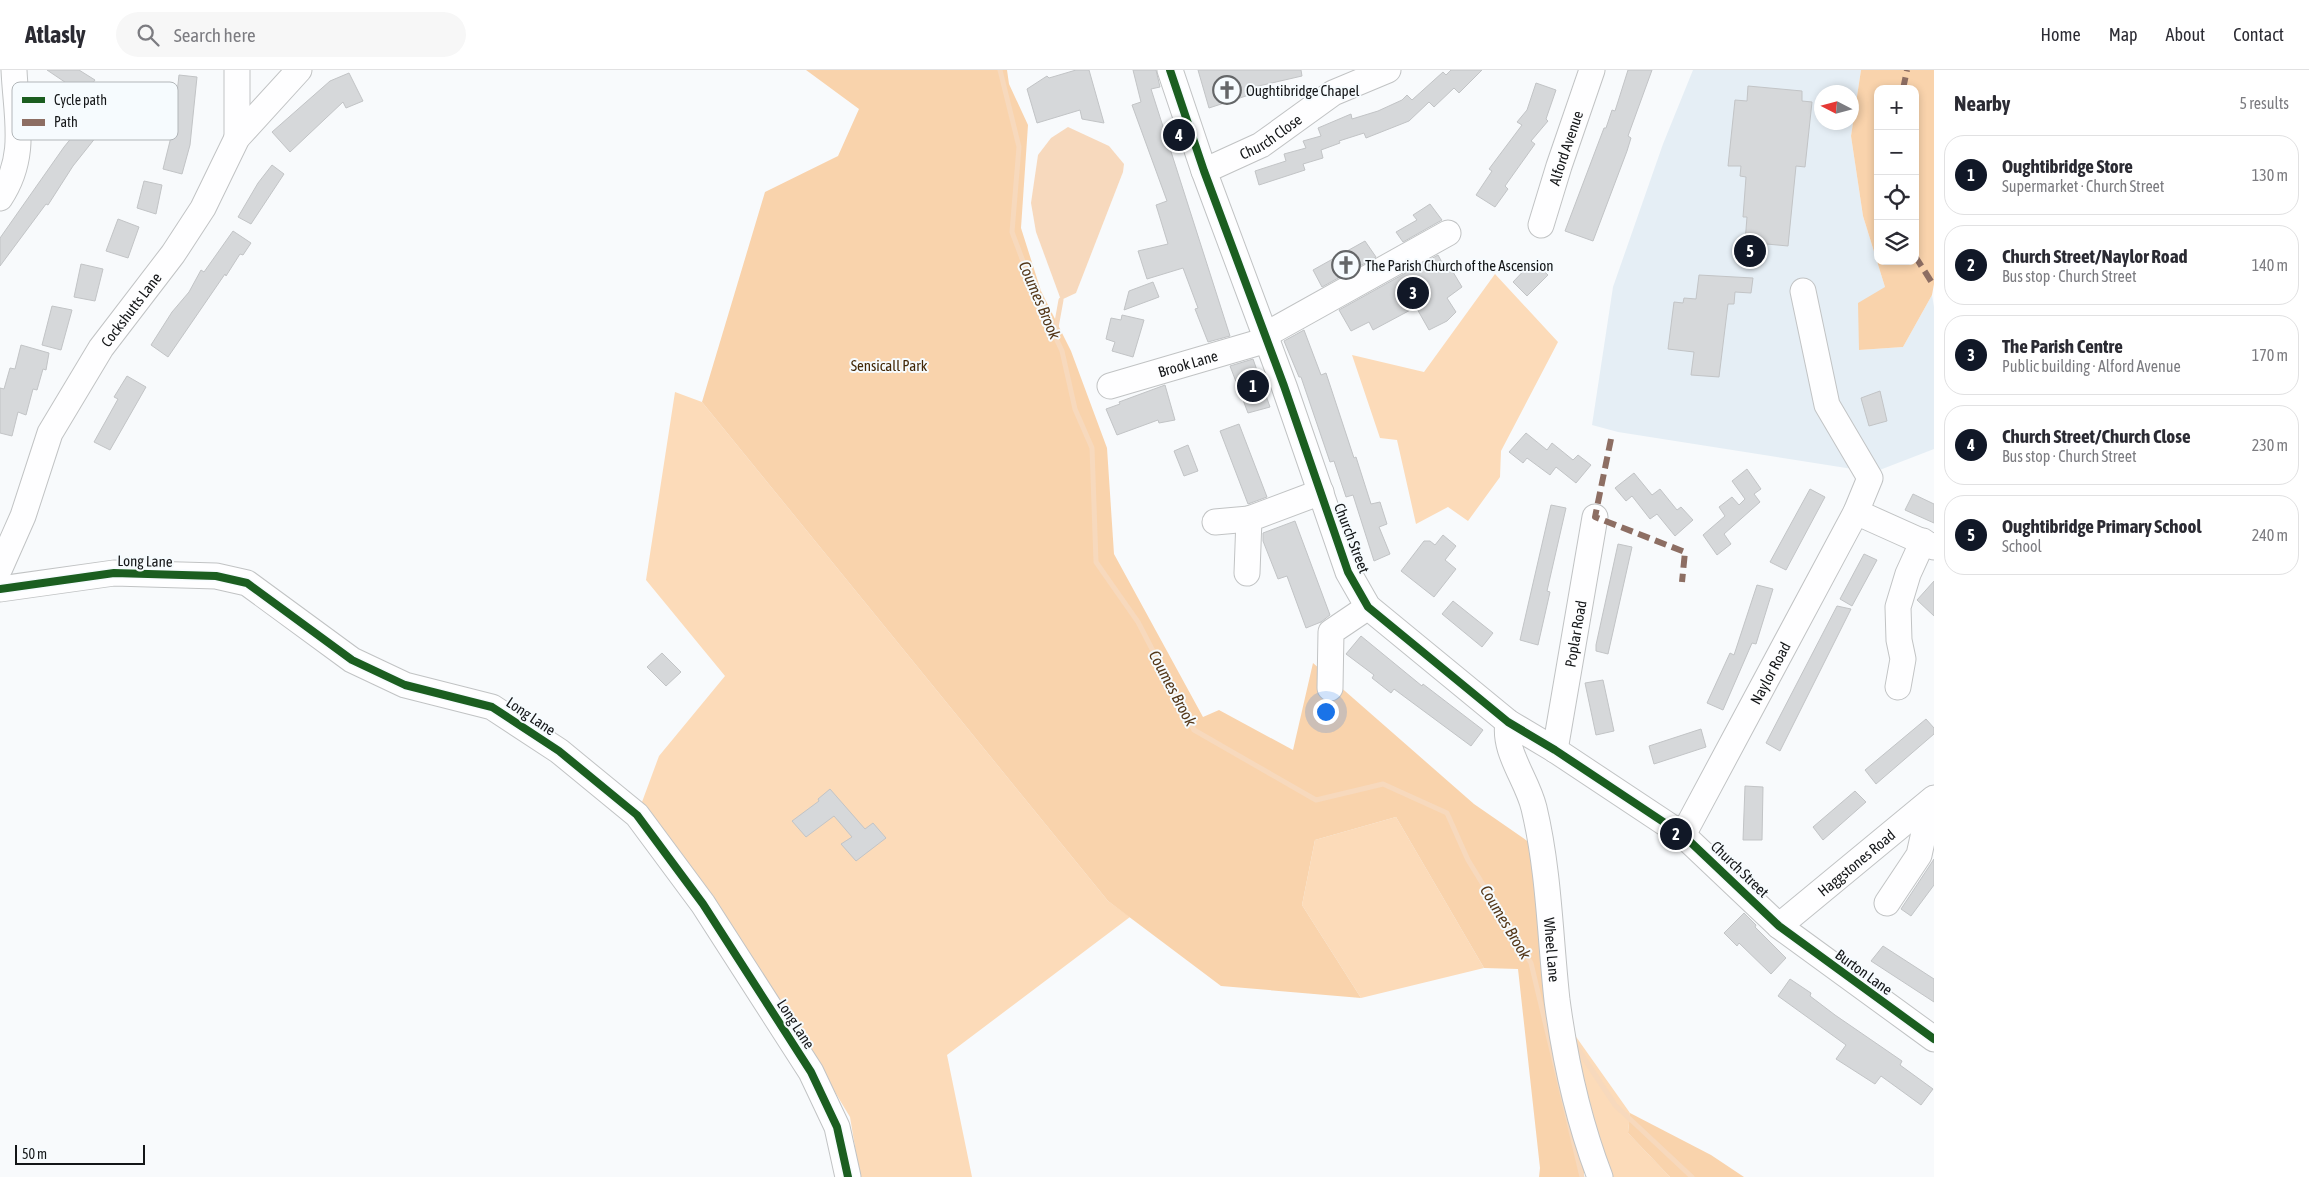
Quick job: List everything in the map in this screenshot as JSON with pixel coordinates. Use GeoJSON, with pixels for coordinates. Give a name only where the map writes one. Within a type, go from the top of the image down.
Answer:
{"type":"FeatureCollection","features":[{"type":"Feature","properties":{"kind":"street"},"geometry":{"type":"LineString","coordinates":[[237,70],[238,138]]}},
{"type":"Feature","properties":{"kind":"street","name":"Cockshutts Lane"},"geometry":{"type":"LineString","coordinates":[[0,568],[23,516],[50,433],[101,348],[173,254],[203,208],[238,138],[299,70]]}},
{"type":"Feature","properties":{"kind":"street","name":"Church Street"},"geometry":{"type":"LineString","coordinates":[[1170,70],[1204,171],[1266,338],[1348,572],[1368,607],[1508,722],[1555,750],[1683,835],[1779,926]]}},
{"type":"Feature","properties":{"kind":"street","name":"Church Close"},"geometry":{"type":"LineString","coordinates":[[1204,171],[1261,145],[1333,93],[1388,70]]}},
{"type":"Feature","properties":{"kind":"street","name":"Alford Avenue"},"geometry":{"type":"LineString","coordinates":[[1541,225],[1592,70]]}},
{"type":"Feature","properties":{"kind":"street"},"geometry":{"type":"LineString","coordinates":[[0,198],[9,184],[16,165],[18,140]]}},
{"type":"Feature","properties":{"kind":"street","name":"Brook Lane"},"geometry":{"type":"LineString","coordinates":[[1110,386],[1266,338],[1448,233]]}},
{"type":"Feature","properties":{"kind":"street","name":"Naylor Road"},"geometry":{"type":"LineString","coordinates":[[1683,835],[1856,512],[1870,478],[1827,405],[1802,291]]}},
{"type":"Feature","properties":{"kind":"street"},"geometry":{"type":"LineString","coordinates":[[1216,522],[1249,519],[1321,492]]}},
{"type":"Feature","properties":{"kind":"street"},"geometry":{"type":"LineString","coordinates":[[1856,512],[1929,544],[1908,574],[1898,608],[1899,640],[1903,660],[1898,687]]}},
{"type":"Feature","properties":{"kind":"street","name":"Poplar Road"},"geometry":{"type":"LineString","coordinates":[[1555,750],[1595,517]]}},
{"type":"Feature","properties":{"kind":"street"},"geometry":{"type":"LineString","coordinates":[[1247,573],[1249,519]]}},
{"type":"Feature","properties":{"kind":"street","name":"Long Lane"},"geometry":{"type":"LineString","coordinates":[[0,589],[114,573],[216,576],[247,583],[352,660],[405,684],[492,707],[559,751],[637,815],[703,904],[811,1072],[837,1127],[848,1177]]}},
{"type":"Feature","properties":{"kind":"street"},"geometry":{"type":"LineString","coordinates":[[1330,688],[1331,632],[1368,607]]}},
{"type":"Feature","properties":{"kind":"street","name":"Wheel Lane"},"geometry":{"type":"LineString","coordinates":[[1508,722],[1506,736],[1534,807],[1549,902],[1557,999],[1566,1059],[1591,1154],[1600,1177]]}},
{"type":"Feature","properties":{"kind":"street"},"geometry":{"type":"LineString","coordinates":[[1887,903],[1918,855],[1932,799]]}},
{"type":"Feature","properties":{"kind":"street","name":"Haggstones Road"},"geometry":{"type":"LineString","coordinates":[[1779,926],[1932,799]]}},
{"type":"Feature","properties":{"kind":"street","name":"Burton Lane"},"geometry":{"type":"LineString","coordinates":[[1779,926],[1934,1039]]}},
{"type":"Feature","properties":{"kind":"shaded area"},"geometry":{"type":"Polygon","coordinates":[[[1693,70],[1861,70],[1859,85],[1814,85],[1814,130],[1852,130],[1851,136],[1863,216],[1874,252],[1874,265],[1878,265],[1885,287],[1859,350],[1903,347],[1932,295],[1934,307],[1934,449],[1877,471],[1859,470],[1618,432],[1592,425],[1613,287],[1663,144],[1693,70]]]}},
{"type":"Feature","properties":{"kind":"shaded area"},"geometry":{"type":"Polygon","coordinates":[[[1068,127],[1109,146],[1124,164],[1123,172],[1076,293],[1061,300],[1036,232],[1031,203],[1038,155],[1051,138],[1068,127]]]}},
{"type":"Feature","properties":{"kind":"shaded area"},"geometry":{"type":"Polygon","coordinates":[[[1495,274],[1558,342],[1501,451],[1500,477],[1468,521],[1448,507],[1416,524],[1397,440],[1380,438],[1352,355],[1424,372],[1495,274]]]}},
{"type":"Feature","properties":{"kind":"shaded area"},"geometry":{"type":"Polygon","coordinates":[[[675,392],[702,402],[1108,901],[1130,917],[947,1055],[972,1177],[860,1177],[850,1117],[815,1059],[642,802],[659,756],[725,676],[646,580],[675,392]]]}},
{"type":"Feature","properties":{"kind":"shaded area"},"geometry":{"type":"Polygon","coordinates":[[[1396,817],[1484,968],[1361,998],[1302,905],[1315,840],[1396,817]]]}},
{"type":"Feature","properties":{"kind":"shaded area"},"geometry":{"type":"Polygon","coordinates":[[[1567,1024],[1630,1113],[1628,1133],[1670,1177],[1607,1177],[1567,1024]]]}},
{"type":"Feature","properties":{"kind":"green space","name":"Sensicall Park"},"geometry":{"type":"Polygon","coordinates":[[[806,70],[1007,70],[1009,84],[1028,125],[1021,228],[1041,291],[1071,351],[1107,448],[1114,554],[1203,717],[1219,710],[1293,750],[1313,663],[1474,804],[1536,847],[1587,1158],[1583,1177],[1539,1177],[1540,1168],[1518,969],[1484,968],[1396,817],[1315,840],[1302,905],[1361,998],[1221,986],[1108,901],[702,402],[765,192],[838,156],[859,109],[806,70]]]}},
{"type":"Feature","properties":{"kind":"green space"},"geometry":{"type":"Polygon","coordinates":[[[1861,70],[1934,70],[1934,284],[1932,295],[1903,347],[1859,350],[1858,303],[1885,287],[1878,265],[1919,265],[1919,85],[1874,85],[1874,252],[1863,216],[1851,136],[1852,130],[1859,130],[1859,85],[1861,70]]]}},
{"type":"Feature","properties":{"kind":"green space"},"geometry":{"type":"Polygon","coordinates":[[[1630,1113],[1711,1155],[1744,1177],[1670,1177],[1628,1133],[1630,1113]]]}},
{"type":"Feature","properties":{"kind":"building"},"geometry":{"type":"Polygon","coordinates":[[[47,70],[79,70],[95,80],[94,82],[65,82],[47,70]]]}},
{"type":"Feature","properties":{"kind":"building"},"geometry":{"type":"Polygon","coordinates":[[[1076,70],[1089,70],[1104,123],[1082,119],[1080,110],[1037,123],[1027,89],[1047,76],[1049,78],[1076,70]]]}},
{"type":"Feature","properties":{"kind":"building"},"geometry":{"type":"Polygon","coordinates":[[[1133,70],[1156,70],[1160,87],[1151,89],[1230,336],[1208,342],[1195,309],[1198,308],[1183,268],[1147,279],[1138,251],[1168,244],[1156,205],[1167,201],[1132,105],[1141,102],[1133,70]]]}},
{"type":"Feature","properties":{"kind":"building"},"geometry":{"type":"Polygon","coordinates":[[[1198,70],[1301,70],[1302,76],[1250,88],[1252,94],[1209,108],[1198,70]]]}},
{"type":"Feature","properties":{"kind":"building"},"geometry":{"type":"Polygon","coordinates":[[[1451,70],[1482,70],[1459,93],[1454,88],[1434,107],[1429,102],[1409,121],[1366,138],[1364,133],[1339,141],[1340,143],[1321,150],[1323,158],[1303,164],[1305,170],[1259,185],[1255,171],[1286,161],[1284,154],[1306,148],[1303,141],[1321,136],[1318,128],[1351,114],[1352,119],[1378,111],[1402,100],[1407,95],[1412,100],[1443,72],[1446,75],[1451,70]]]}},
{"type":"Feature","properties":{"kind":"building"},"geometry":{"type":"Polygon","coordinates":[[[1628,70],[1652,70],[1628,136],[1631,138],[1627,151],[1593,241],[1565,231],[1604,128],[1606,128],[1612,110],[1615,111],[1628,70]]]}},
{"type":"Feature","properties":{"kind":"building"},"geometry":{"type":"Polygon","coordinates":[[[349,73],[363,101],[346,108],[343,102],[290,152],[272,132],[330,81],[349,73]]]}},
{"type":"Feature","properties":{"kind":"building"},"geometry":{"type":"Polygon","coordinates":[[[179,75],[197,77],[190,145],[182,174],[163,169],[170,140],[178,140],[179,75]]]}},
{"type":"Feature","properties":{"kind":"building"},"geometry":{"type":"Polygon","coordinates":[[[1536,83],[1556,90],[1546,119],[1548,121],[1531,141],[1535,144],[1505,186],[1508,189],[1495,207],[1476,195],[1492,171],[1489,169],[1522,125],[1517,122],[1527,110],[1536,83]]]}},
{"type":"Feature","properties":{"kind":"building"},"geometry":{"type":"Polygon","coordinates":[[[1748,86],[1802,91],[1802,101],[1812,102],[1805,167],[1796,166],[1788,246],[1745,242],[1747,217],[1743,217],[1746,177],[1740,176],[1741,166],[1728,166],[1735,100],[1747,101],[1748,86]]]}},
{"type":"Feature","properties":{"kind":"building"},"geometry":{"type":"Polygon","coordinates":[[[70,140],[94,140],[73,166],[48,205],[46,204],[0,266],[0,238],[70,140]]]}},
{"type":"Feature","properties":{"kind":"building"},"geometry":{"type":"Polygon","coordinates":[[[272,165],[284,174],[251,224],[238,217],[258,183],[272,165]]]}},
{"type":"Feature","properties":{"kind":"building"},"geometry":{"type":"Polygon","coordinates":[[[144,181],[162,185],[156,214],[137,208],[144,181]]]}},
{"type":"Feature","properties":{"kind":"building"},"geometry":{"type":"Polygon","coordinates":[[[1430,204],[1442,220],[1403,242],[1396,232],[1417,220],[1413,215],[1430,204]]]}},
{"type":"Feature","properties":{"kind":"building"},"geometry":{"type":"Polygon","coordinates":[[[118,219],[139,227],[128,258],[106,251],[118,219]]]}},
{"type":"Feature","properties":{"kind":"building"},"geometry":{"type":"Polygon","coordinates":[[[233,231],[251,243],[243,255],[240,254],[226,276],[225,274],[168,357],[151,345],[172,312],[189,292],[201,270],[204,272],[233,231]]]}},
{"type":"Feature","properties":{"kind":"building","name":"The Parish Church of the Ascension"},"geometry":{"type":"Polygon","coordinates":[[[1365,241],[1376,257],[1322,287],[1313,270],[1365,241]]]}},
{"type":"Feature","properties":{"kind":"building"},"geometry":{"type":"Polygon","coordinates":[[[1438,255],[1446,270],[1453,272],[1462,287],[1447,298],[1456,312],[1447,321],[1429,330],[1416,307],[1373,330],[1369,322],[1351,331],[1339,310],[1438,255]]]}},
{"type":"Feature","properties":{"kind":"building"},"geometry":{"type":"Polygon","coordinates":[[[1533,261],[1548,275],[1527,296],[1513,282],[1533,261]]]}},
{"type":"Feature","properties":{"kind":"building"},"geometry":{"type":"Polygon","coordinates":[[[81,264],[103,269],[95,301],[74,297],[81,264]]]}},
{"type":"Feature","properties":{"kind":"building"},"geometry":{"type":"Polygon","coordinates":[[[1699,275],[1753,278],[1751,293],[1735,292],[1734,304],[1728,304],[1719,377],[1691,375],[1694,352],[1668,349],[1674,302],[1683,303],[1684,298],[1696,299],[1699,275]]]}},
{"type":"Feature","properties":{"kind":"building"},"geometry":{"type":"Polygon","coordinates":[[[1153,282],[1159,297],[1124,310],[1129,291],[1153,282]]]}},
{"type":"Feature","properties":{"kind":"building"},"geometry":{"type":"Polygon","coordinates":[[[52,306],[72,310],[61,350],[42,345],[52,306]]]}},
{"type":"Feature","properties":{"kind":"building"},"geometry":{"type":"Polygon","coordinates":[[[1122,315],[1144,320],[1133,357],[1112,351],[1115,342],[1106,339],[1111,318],[1121,320],[1122,315]]]}},
{"type":"Feature","properties":{"kind":"building"},"geometry":{"type":"Polygon","coordinates":[[[1304,330],[1321,375],[1326,373],[1371,504],[1380,502],[1387,524],[1379,527],[1390,554],[1374,561],[1353,495],[1346,497],[1334,461],[1330,462],[1301,377],[1299,377],[1284,341],[1304,330]]]}},
{"type":"Feature","properties":{"kind":"building"},"geometry":{"type":"Polygon","coordinates":[[[21,345],[49,353],[46,370],[43,369],[37,390],[33,389],[26,415],[18,412],[12,436],[0,433],[0,388],[4,389],[10,368],[15,369],[21,345]]]}},
{"type":"Feature","properties":{"kind":"building"},"geometry":{"type":"Polygon","coordinates":[[[1253,359],[1270,407],[1248,413],[1230,366],[1253,359]]]}},
{"type":"Feature","properties":{"kind":"building"},"geometry":{"type":"Polygon","coordinates":[[[127,376],[146,387],[110,450],[94,442],[118,399],[114,397],[127,376]]]}},
{"type":"Feature","properties":{"kind":"building"},"geometry":{"type":"Polygon","coordinates":[[[1165,385],[1175,420],[1159,423],[1158,420],[1117,435],[1106,409],[1120,404],[1119,402],[1165,385]]]}},
{"type":"Feature","properties":{"kind":"building"},"geometry":{"type":"Polygon","coordinates":[[[1880,391],[1887,421],[1869,426],[1861,398],[1880,391]]]}},
{"type":"Feature","properties":{"kind":"building"},"geometry":{"type":"Polygon","coordinates":[[[1239,424],[1267,497],[1248,504],[1220,431],[1239,424]]]}},
{"type":"Feature","properties":{"kind":"building"},"geometry":{"type":"Polygon","coordinates":[[[1526,433],[1547,450],[1552,443],[1573,460],[1578,455],[1591,465],[1576,483],[1556,467],[1550,475],[1527,458],[1523,463],[1509,452],[1526,433]]]}},
{"type":"Feature","properties":{"kind":"building"},"geometry":{"type":"Polygon","coordinates":[[[1188,445],[1198,471],[1184,476],[1174,451],[1188,445]]]}},
{"type":"Feature","properties":{"kind":"building"},"geometry":{"type":"Polygon","coordinates":[[[1747,469],[1761,489],[1754,494],[1760,502],[1724,534],[1731,544],[1717,555],[1703,535],[1725,516],[1719,507],[1732,497],[1739,505],[1745,499],[1732,481],[1747,469]]]}},
{"type":"Feature","properties":{"kind":"building"},"geometry":{"type":"Polygon","coordinates":[[[1634,473],[1652,495],[1660,489],[1677,510],[1681,507],[1693,520],[1675,536],[1657,514],[1650,519],[1632,496],[1626,501],[1615,488],[1634,473]]]}},
{"type":"Feature","properties":{"kind":"building"},"geometry":{"type":"Polygon","coordinates":[[[1810,489],[1825,497],[1786,570],[1770,562],[1810,489]]]}},
{"type":"Feature","properties":{"kind":"building"},"geometry":{"type":"Polygon","coordinates":[[[1913,494],[1934,504],[1934,523],[1905,510],[1913,494]]]}},
{"type":"Feature","properties":{"kind":"building"},"geometry":{"type":"Polygon","coordinates":[[[1551,505],[1566,508],[1547,591],[1550,592],[1538,645],[1520,640],[1551,505]]]}},
{"type":"Feature","properties":{"kind":"building"},"geometry":{"type":"Polygon","coordinates":[[[1295,521],[1330,615],[1321,622],[1306,628],[1287,576],[1278,579],[1263,541],[1263,533],[1295,521]]]}},
{"type":"Feature","properties":{"kind":"building"},"geometry":{"type":"Polygon","coordinates":[[[1443,535],[1456,546],[1445,560],[1456,569],[1434,597],[1401,571],[1424,541],[1430,541],[1435,545],[1443,535]]]}},
{"type":"Feature","properties":{"kind":"building"},"geometry":{"type":"Polygon","coordinates":[[[1618,544],[1632,547],[1608,654],[1596,651],[1596,645],[1618,544]]]}},
{"type":"Feature","properties":{"kind":"building"},"geometry":{"type":"Polygon","coordinates":[[[1864,554],[1877,560],[1852,606],[1840,599],[1864,554]]]}},
{"type":"Feature","properties":{"kind":"building"},"geometry":{"type":"Polygon","coordinates":[[[1934,581],[1934,616],[1917,600],[1934,581]]]}},
{"type":"Feature","properties":{"kind":"building"},"geometry":{"type":"Polygon","coordinates":[[[1757,585],[1773,589],[1756,644],[1752,643],[1723,710],[1707,703],[1730,653],[1734,655],[1757,585]]]}},
{"type":"Feature","properties":{"kind":"building"},"geometry":{"type":"Polygon","coordinates":[[[1453,601],[1493,633],[1482,647],[1442,614],[1453,601]]]}},
{"type":"Feature","properties":{"kind":"building"},"geometry":{"type":"Polygon","coordinates":[[[1837,606],[1851,609],[1780,751],[1766,743],[1837,606]]]}},
{"type":"Feature","properties":{"kind":"building"},"geometry":{"type":"Polygon","coordinates":[[[1361,636],[1422,686],[1423,684],[1483,730],[1471,746],[1394,689],[1391,693],[1372,678],[1374,675],[1346,654],[1361,636]]]}},
{"type":"Feature","properties":{"kind":"building"},"geometry":{"type":"Polygon","coordinates":[[[662,653],[681,672],[666,686],[647,667],[662,653]]]}},
{"type":"Feature","properties":{"kind":"building"},"geometry":{"type":"Polygon","coordinates":[[[1603,680],[1614,731],[1596,735],[1585,683],[1603,680]]]}},
{"type":"Feature","properties":{"kind":"building"},"geometry":{"type":"Polygon","coordinates":[[[1926,719],[1934,728],[1934,734],[1876,784],[1865,770],[1926,719]]]}},
{"type":"Feature","properties":{"kind":"building"},"geometry":{"type":"Polygon","coordinates":[[[1701,729],[1706,747],[1654,764],[1649,746],[1701,729]]]}},
{"type":"Feature","properties":{"kind":"building"},"geometry":{"type":"Polygon","coordinates":[[[1745,786],[1763,787],[1762,840],[1743,840],[1745,786]]]}},
{"type":"Feature","properties":{"kind":"building"},"geometry":{"type":"Polygon","coordinates":[[[830,789],[865,829],[873,823],[886,838],[856,861],[841,844],[852,837],[834,816],[806,837],[792,821],[819,801],[818,799],[830,789]]]}},
{"type":"Feature","properties":{"kind":"building"},"geometry":{"type":"Polygon","coordinates":[[[1855,791],[1866,802],[1823,840],[1813,827],[1855,791]]]}},
{"type":"Feature","properties":{"kind":"building"},"geometry":{"type":"Polygon","coordinates":[[[1934,859],[1934,885],[1911,916],[1901,909],[1934,859]]]}},
{"type":"Feature","properties":{"kind":"building"},"geometry":{"type":"Polygon","coordinates":[[[1744,913],[1756,925],[1755,927],[1786,958],[1771,974],[1739,943],[1737,946],[1724,933],[1744,913]]]}},
{"type":"Feature","properties":{"kind":"building"},"geometry":{"type":"Polygon","coordinates":[[[1883,946],[1934,979],[1934,1002],[1871,961],[1883,946]]]}},
{"type":"Feature","properties":{"kind":"building"},"geometry":{"type":"Polygon","coordinates":[[[1790,979],[1811,993],[1810,996],[1835,1015],[1902,1061],[1900,1065],[1933,1089],[1921,1105],[1881,1076],[1875,1084],[1836,1059],[1846,1045],[1778,996],[1790,979]]]}},
{"type":"Feature","properties":{"kind":"waterway","name":"Coumes Brook"},"geometry":{"type":"LineString","coordinates":[[1000,70],[1019,147],[1012,232],[1036,296],[1062,351],[1075,409],[1092,448],[1096,562],[1138,622],[1194,730],[1316,800],[1383,784],[1447,813],[1468,860],[1531,963],[1582,1177]]}},
{"type":"Feature","properties":{"kind":"waterway"},"geometry":{"type":"LineString","coordinates":[[1055,333],[1061,300]]}},
{"type":"Feature","properties":{"kind":"waterway"},"geometry":{"type":"LineString","coordinates":[[1574,1043],[1615,1105],[1692,1177]]}},
{"type":"Feature","properties":{"kind":"marked path"},"geometry":{"type":"LineString","coordinates":[[1904,85],[1907,70]]}},
{"type":"Feature","properties":{"kind":"marked path"},"geometry":{"type":"LineString","coordinates":[[1919,262],[1934,286]]}},
{"type":"Feature","properties":{"kind":"marked path"},"geometry":{"type":"LineString","coordinates":[[1611,439],[1595,517],[1685,552],[1682,582]]}},
{"type":"Feature","properties":{"kind":"cycle path"},"geometry":{"type":"LineString","coordinates":[[1170,70],[1204,171],[1284,386],[1348,572],[1368,607],[1508,722],[1555,750],[1683,835],[1779,926],[1934,1039]]}},
{"type":"Feature","properties":{"kind":"cycle path"},"geometry":{"type":"LineString","coordinates":[[0,589],[114,573],[216,576],[247,583],[352,660],[405,685],[492,707],[559,751],[637,815],[703,904],[811,1072],[837,1127],[848,1177]]}},
{"type":"Feature","properties":{"kind":"place","name":"Oughtibridge Chapel"},"geometry":{"type":"Point","coordinates":[1227,90]}},
{"type":"Feature","properties":{"kind":"place","name":"Church Street/Church Close"},"geometry":{"type":"Point","coordinates":[1179,135]}},
{"type":"Feature","properties":{"kind":"place","name":"Oughtibridge Primary School"},"geometry":{"type":"Point","coordinates":[1750,251]}},
{"type":"Feature","properties":{"kind":"place","name":"The Parish Church of the Ascension"},"geometry":{"type":"Point","coordinates":[1346,265]}},
{"type":"Feature","properties":{"kind":"place","name":"The Parish Centre"},"geometry":{"type":"Point","coordinates":[1413,293]}},
{"type":"Feature","properties":{"kind":"place","name":"Oughtibridge Store"},"geometry":{"type":"Point","coordinates":[1253,386]}},
{"type":"Feature","properties":{"kind":"place","name":"Church Street/Naylor Road"},"geometry":{"type":"Point","coordinates":[1676,834]}}]}
